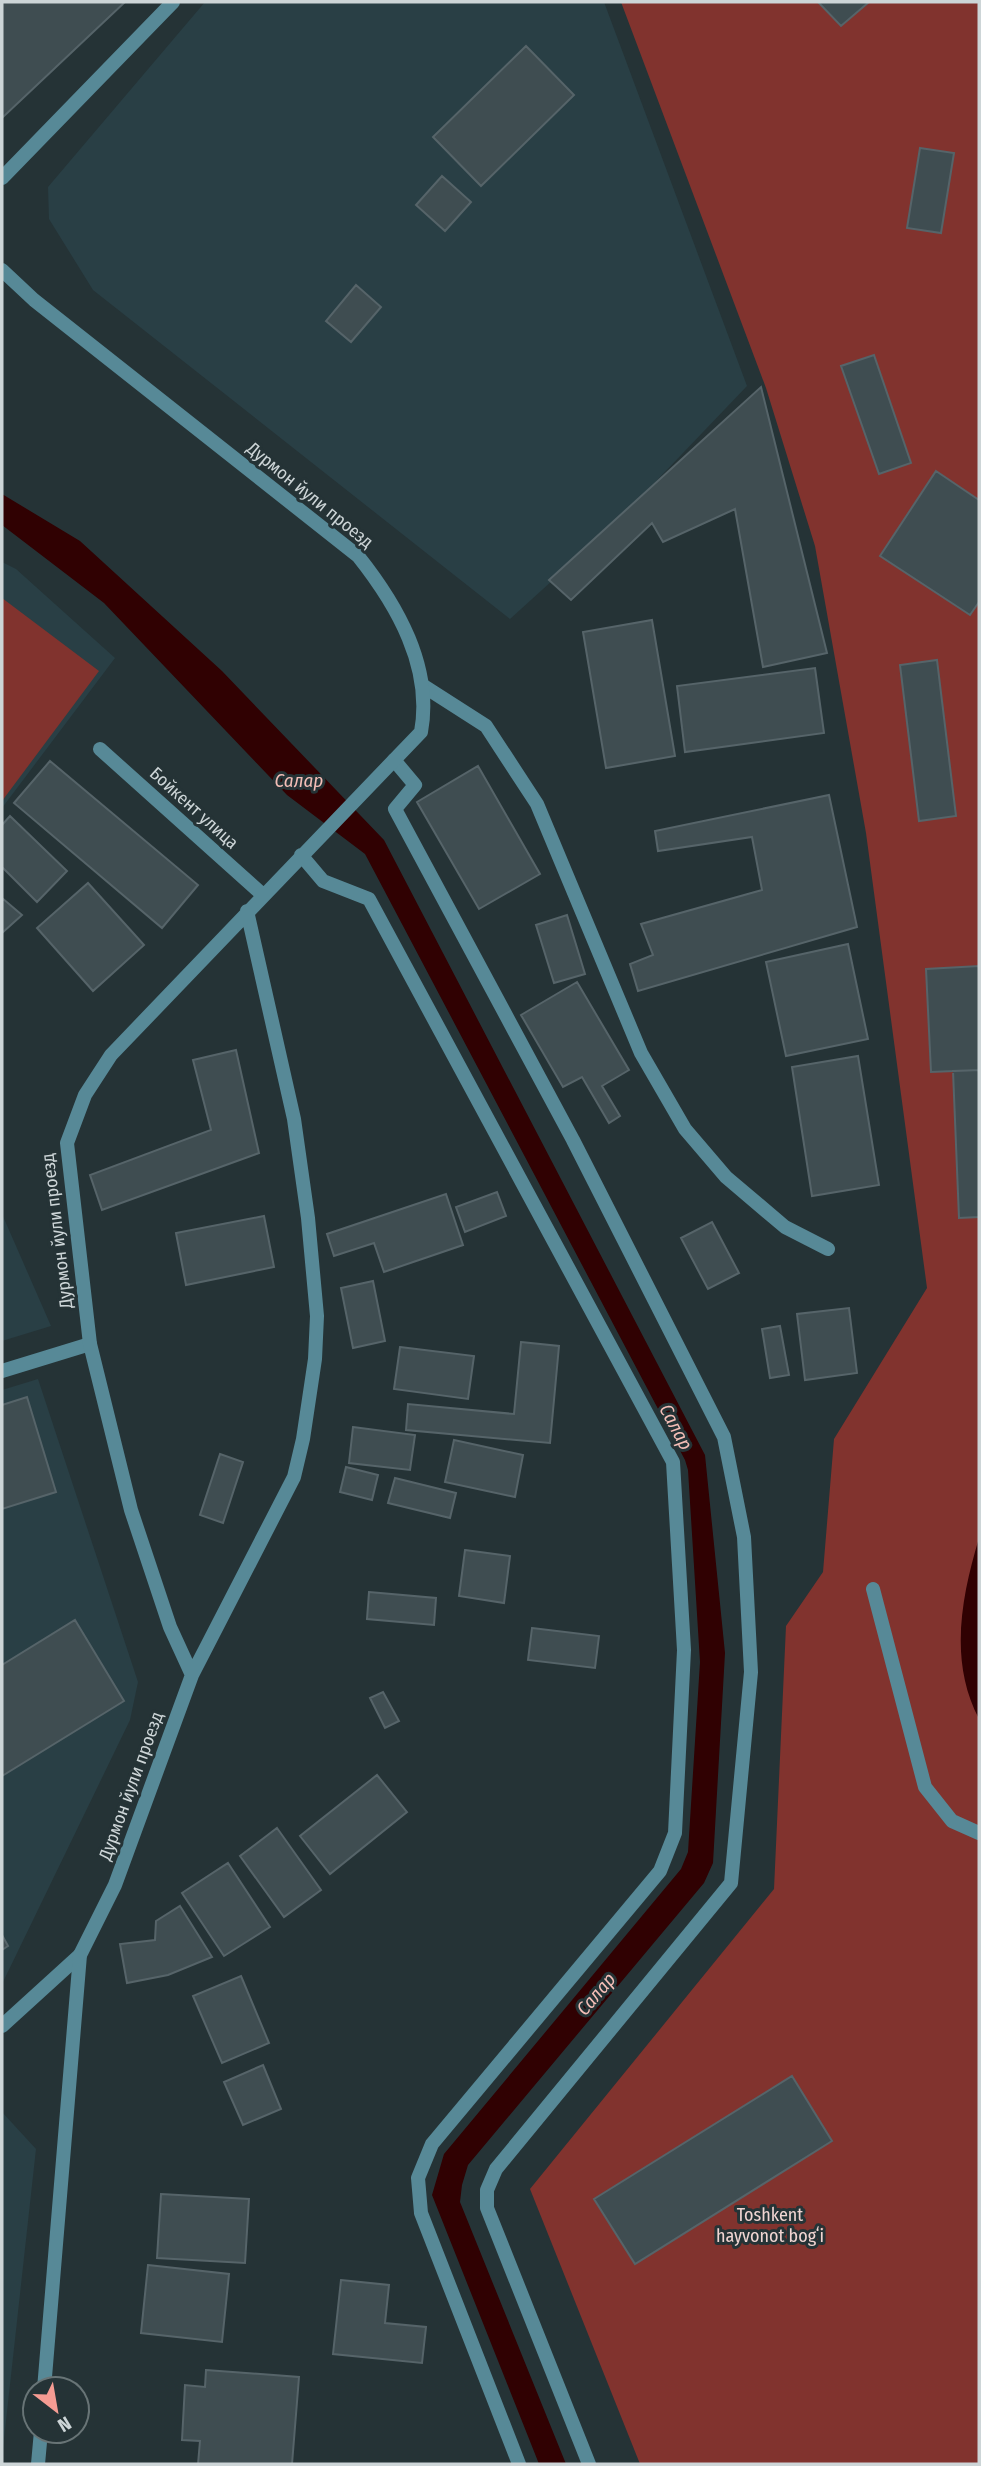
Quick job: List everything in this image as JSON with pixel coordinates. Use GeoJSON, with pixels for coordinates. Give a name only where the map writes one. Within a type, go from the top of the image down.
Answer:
{"type":"FeatureCollection","features":[{"type":"Feature","properties":{"kind":"street"},"geometry":{"type":"LineString","coordinates":[[2,178],[173,2]]}},
{"type":"Feature","properties":{"kind":"street","name":"Дурмон йули проезд"},"geometry":{"type":"LineString","coordinates":[[2,270],[34,300],[358,556],[386,593],[398,615],[416,660],[425,709],[421,732],[111,1055],[85,1095],[66,1143],[90,1344],[131,1510],[170,1627],[191,1675],[116,1885],[80,1955],[45,2375]]}},
{"type":"Feature","properties":{"kind":"street"},"geometry":{"type":"LineString","coordinates":[[422,685],[486,726],[537,804],[641,1053],[685,1129],[726,1177],[785,1227],[828,1249]]}},
{"type":"Feature","properties":{"kind":"street","name":"Бойкент улица"},"geometry":{"type":"LineString","coordinates":[[100,750],[263,895]]}},
{"type":"Feature","properties":{"kind":"street"},"geometry":{"type":"LineString","coordinates":[[394,760],[415,785],[395,808],[573,1140],[724,1437],[744,1537],[751,1672],[731,1883],[496,2169],[487,2190],[487,2208],[589,2464]]}},
{"type":"Feature","properties":{"kind":"street"},"geometry":{"type":"LineString","coordinates":[[301,855],[323,881],[369,900],[673,1462],[684,1650],[675,1833],[660,1871],[432,2144],[418,2178],[421,2213],[519,2464]]}},
{"type":"Feature","properties":{"kind":"street"},"geometry":{"type":"LineString","coordinates":[[191,1675],[293,1477],[303,1439],[315,1359],[316,1304],[308,1218],[294,1119],[247,911]]}},
{"type":"Feature","properties":{"kind":"street"},"geometry":{"type":"LineString","coordinates":[[2,1371],[90,1344]]}},
{"type":"Feature","properties":{"kind":"street"},"geometry":{"type":"LineString","coordinates":[[873,1589],[925,1787],[952,1821],[979,1833]]}},
{"type":"Feature","properties":{"kind":"street"},"geometry":{"type":"LineString","coordinates":[[2,2026],[80,1955]]}},
{"type":"Feature","properties":{"kind":"street"},"geometry":{"type":"LineString","coordinates":[[38,2464],[40,2445]]}},
{"type":"Feature","properties":{"kind":"shaded area"},"geometry":{"type":"Polygon","coordinates":[[[205,2],[604,2],[747,386],[618,521],[510,619],[93,290],[49,219],[48,187],[205,2]]]}},
{"type":"Feature","properties":{"kind":"shaded area"},"geometry":{"type":"Polygon","coordinates":[[[2,562],[16,569],[115,658],[2,808],[2,562]]]}},
{"type":"Feature","properties":{"kind":"shaded area"},"geometry":{"type":"Polygon","coordinates":[[[2,1214],[51,1326],[2,1341],[2,1214]]]}},
{"type":"Feature","properties":{"kind":"shaded area"},"geometry":{"type":"Polygon","coordinates":[[[38,1379],[138,1682],[130,1720],[2,1984],[2,1390],[38,1379]]]}},
{"type":"Feature","properties":{"kind":"shaded area"},"geometry":{"type":"Polygon","coordinates":[[[2,2112],[36,2149],[2,2457],[2,2112]]]}},
{"type":"Feature","properties":{"kind":"green space","name":"Toshkent hayvonot bogʻi"},"geometry":{"type":"Polygon","coordinates":[[[621,2],[979,2],[979,2464],[640,2464],[530,2189],[774,1889],[786,1626],[823,1572],[834,1439],[927,1288],[866,833],[815,546],[766,388],[621,2]]]}},
{"type":"Feature","properties":{"kind":"green space"},"geometry":{"type":"Polygon","coordinates":[[[2,598],[99,671],[2,801],[2,598]]]}},
{"type":"Feature","properties":{"kind":"water","name":"Салар"},"geometry":{"type":"Polygon","coordinates":[[[2,494],[80,541],[222,671],[384,840],[705,1455],[725,1653],[713,1863],[704,1883],[468,2165],[462,2185],[460,2202],[566,2464],[539,2464],[432,2195],[444,2154],[681,1869],[688,1852],[700,1662],[688,1470],[365,854],[287,795],[104,603],[2,525],[2,494]]]}},
{"type":"Feature","properties":{"kind":"water"},"geometry":{"type":"Polygon","coordinates":[[[979,1538],[979,1719],[964,1675],[961,1630],[967,1584],[979,1538]]]}},
{"type":"Feature","properties":{"kind":"building"},"geometry":{"type":"Polygon","coordinates":[[[2,2],[125,2],[2,118],[2,2]]]}},
{"type":"Feature","properties":{"kind":"building"},"geometry":{"type":"Polygon","coordinates":[[[818,2],[869,2],[841,26],[818,2]]]}},
{"type":"Feature","properties":{"kind":"building"},"geometry":{"type":"Polygon","coordinates":[[[526,46],[574,95],[481,186],[433,137],[526,46]]]}},
{"type":"Feature","properties":{"kind":"building"},"geometry":{"type":"Polygon","coordinates":[[[920,148],[954,153],[941,233],[907,228],[920,148]]]}},
{"type":"Feature","properties":{"kind":"building"},"geometry":{"type":"Polygon","coordinates":[[[442,176],[471,202],[445,231],[416,205],[442,176]]]}},
{"type":"Feature","properties":{"kind":"building"},"geometry":{"type":"Polygon","coordinates":[[[356,285],[381,307],[351,342],[326,321],[356,285]]]}},
{"type":"Feature","properties":{"kind":"building"},"geometry":{"type":"Polygon","coordinates":[[[874,355],[911,463],[879,474],[841,366],[874,355]]]}},
{"type":"Feature","properties":{"kind":"building"},"geometry":{"type":"Polygon","coordinates":[[[761,387],[827,653],[763,667],[735,509],[663,542],[652,523],[571,600],[549,580],[761,387]]]}},
{"type":"Feature","properties":{"kind":"building"},"geometry":{"type":"Polygon","coordinates":[[[936,471],[979,500],[979,602],[970,615],[880,556],[936,471]]]}},
{"type":"Feature","properties":{"kind":"building"},"geometry":{"type":"Polygon","coordinates":[[[652,620],[675,756],[606,768],[583,632],[652,620]]]}},
{"type":"Feature","properties":{"kind":"building"},"geometry":{"type":"Polygon","coordinates":[[[937,660],[956,816],[919,821],[900,665],[937,660]]]}},
{"type":"Feature","properties":{"kind":"building"},"geometry":{"type":"Polygon","coordinates":[[[815,668],[824,733],[685,752],[677,686],[815,668]]]}},
{"type":"Feature","properties":{"kind":"building"},"geometry":{"type":"Polygon","coordinates":[[[50,761],[198,885],[162,928],[14,803],[50,761]]]}},
{"type":"Feature","properties":{"kind":"building"},"geometry":{"type":"Polygon","coordinates":[[[478,766],[540,874],[479,909],[417,802],[478,766]]]}},
{"type":"Feature","properties":{"kind":"building"},"geometry":{"type":"Polygon","coordinates":[[[829,795],[857,927],[638,991],[630,964],[653,955],[641,924],[762,890],[752,837],[658,851],[655,831],[829,795]]]}},
{"type":"Feature","properties":{"kind":"building"},"geometry":{"type":"Polygon","coordinates":[[[10,816],[67,871],[37,902],[2,867],[2,825],[10,816]]]}},
{"type":"Feature","properties":{"kind":"building"},"geometry":{"type":"Polygon","coordinates":[[[88,883],[144,945],[93,991],[37,928],[88,883]]]}},
{"type":"Feature","properties":{"kind":"building"},"geometry":{"type":"Polygon","coordinates":[[[2,898],[22,915],[2,933],[2,898]]]}},
{"type":"Feature","properties":{"kind":"building"},"geometry":{"type":"Polygon","coordinates":[[[567,915],[585,974],[554,983],[536,925],[567,915]]]}},
{"type":"Feature","properties":{"kind":"building"},"geometry":{"type":"Polygon","coordinates":[[[848,944],[868,1039],[786,1056],[766,962],[848,944]]]}},
{"type":"Feature","properties":{"kind":"building"},"geometry":{"type":"Polygon","coordinates":[[[979,966],[979,1070],[931,1072],[926,969],[979,966]]]}},
{"type":"Feature","properties":{"kind":"building"},"geometry":{"type":"Polygon","coordinates":[[[577,982],[629,1070],[602,1086],[620,1116],[609,1123],[582,1077],[563,1087],[521,1015],[577,982]]]}},
{"type":"Feature","properties":{"kind":"building"},"geometry":{"type":"Polygon","coordinates":[[[236,1050],[259,1153],[102,1210],[90,1175],[211,1130],[193,1060],[236,1050]]]}},
{"type":"Feature","properties":{"kind":"building"},"geometry":{"type":"Polygon","coordinates":[[[858,1056],[879,1185],[812,1196],[792,1067],[858,1056]]]}},
{"type":"Feature","properties":{"kind":"building"},"geometry":{"type":"Polygon","coordinates":[[[979,1070],[979,1217],[959,1218],[953,1071],[979,1070]]]}},
{"type":"Feature","properties":{"kind":"building"},"geometry":{"type":"Polygon","coordinates":[[[497,1192],[506,1216],[465,1232],[456,1207],[497,1192]]]}},
{"type":"Feature","properties":{"kind":"building"},"geometry":{"type":"Polygon","coordinates":[[[446,1194],[463,1245],[384,1272],[374,1243],[334,1256],[327,1234],[446,1194]]]}},
{"type":"Feature","properties":{"kind":"building"},"geometry":{"type":"Polygon","coordinates":[[[264,1216],[274,1267],[186,1285],[176,1233],[264,1216]]]}},
{"type":"Feature","properties":{"kind":"building"},"geometry":{"type":"Polygon","coordinates":[[[712,1222],[739,1273],[708,1289],[681,1238],[712,1222]]]}},
{"type":"Feature","properties":{"kind":"building"},"geometry":{"type":"Polygon","coordinates":[[[373,1281],[385,1341],[353,1348],[341,1288],[373,1281]]]}},
{"type":"Feature","properties":{"kind":"building"},"geometry":{"type":"Polygon","coordinates":[[[849,1308],[857,1373],[805,1380],[797,1314],[849,1308]]]}},
{"type":"Feature","properties":{"kind":"building"},"geometry":{"type":"Polygon","coordinates":[[[780,1326],[789,1375],[770,1378],[762,1329],[780,1326]]]}},
{"type":"Feature","properties":{"kind":"building"},"geometry":{"type":"Polygon","coordinates":[[[521,1342],[559,1346],[550,1443],[406,1430],[408,1404],[514,1414],[521,1342]]]}},
{"type":"Feature","properties":{"kind":"building"},"geometry":{"type":"Polygon","coordinates":[[[400,1347],[474,1356],[468,1399],[394,1389],[400,1347]]]}},
{"type":"Feature","properties":{"kind":"building"},"geometry":{"type":"Polygon","coordinates":[[[27,1397],[56,1492],[2,1509],[2,1405],[27,1397]]]}},
{"type":"Feature","properties":{"kind":"building"},"geometry":{"type":"Polygon","coordinates":[[[353,1427],[415,1435],[410,1470],[349,1463],[353,1427]]]}},
{"type":"Feature","properties":{"kind":"building"},"geometry":{"type":"Polygon","coordinates":[[[454,1440],[523,1455],[515,1497],[445,1482],[454,1440]]]}},
{"type":"Feature","properties":{"kind":"building"},"geometry":{"type":"Polygon","coordinates":[[[220,1454],[243,1462],[223,1523],[200,1515],[220,1454]]]}},
{"type":"Feature","properties":{"kind":"building"},"geometry":{"type":"Polygon","coordinates":[[[346,1467],[378,1475],[372,1500],[340,1492],[346,1467]]]}},
{"type":"Feature","properties":{"kind":"building"},"geometry":{"type":"Polygon","coordinates":[[[395,1478],[456,1493],[450,1518],[388,1503],[395,1478]]]}},
{"type":"Feature","properties":{"kind":"building"},"geometry":{"type":"Polygon","coordinates":[[[465,1550],[510,1556],[504,1603],[459,1596],[465,1550]]]}},
{"type":"Feature","properties":{"kind":"building"},"geometry":{"type":"Polygon","coordinates":[[[369,1592],[436,1598],[434,1625],[367,1619],[369,1592]]]}},
{"type":"Feature","properties":{"kind":"building"},"geometry":{"type":"Polygon","coordinates":[[[75,1620],[124,1701],[2,1776],[2,1665],[75,1620]]]}},
{"type":"Feature","properties":{"kind":"building"},"geometry":{"type":"Polygon","coordinates":[[[532,1628],[599,1636],[595,1668],[528,1660],[532,1628]]]}},
{"type":"Feature","properties":{"kind":"building"},"geometry":{"type":"Polygon","coordinates":[[[383,1692],[399,1721],[385,1728],[370,1698],[383,1692]]]}},
{"type":"Feature","properties":{"kind":"building"},"geometry":{"type":"Polygon","coordinates":[[[377,1775],[407,1812],[330,1874],[300,1836],[377,1775]]]}},
{"type":"Feature","properties":{"kind":"building"},"geometry":{"type":"Polygon","coordinates":[[[277,1828],[321,1890],[284,1917],[240,1856],[277,1828]]]}},
{"type":"Feature","properties":{"kind":"building"},"geometry":{"type":"Polygon","coordinates":[[[228,1863],[270,1927],[224,1956],[182,1893],[228,1863]]]}},
{"type":"Feature","properties":{"kind":"building"},"geometry":{"type":"Polygon","coordinates":[[[180,1906],[212,1957],[168,1975],[127,1983],[120,1944],[155,1940],[156,1921],[180,1906]]]}},
{"type":"Feature","properties":{"kind":"building"},"geometry":{"type":"Polygon","coordinates":[[[2,1935],[8,1946],[2,1950],[2,1935]]]}},
{"type":"Feature","properties":{"kind":"building"},"geometry":{"type":"Polygon","coordinates":[[[241,1976],[269,2043],[222,2063],[193,1996],[241,1976]]]}},
{"type":"Feature","properties":{"kind":"building"},"geometry":{"type":"Polygon","coordinates":[[[263,2065],[281,2109],[243,2125],[224,2082],[263,2065]]]}},
{"type":"Feature","properties":{"kind":"building"},"geometry":{"type":"Polygon","coordinates":[[[792,2076],[832,2141],[635,2264],[594,2199],[792,2076]]]}},
{"type":"Feature","properties":{"kind":"building"},"geometry":{"type":"Polygon","coordinates":[[[161,2194],[249,2199],[245,2263],[157,2258],[161,2194]]]}},
{"type":"Feature","properties":{"kind":"building"},"geometry":{"type":"Polygon","coordinates":[[[148,2265],[229,2274],[222,2342],[141,2333],[148,2265]]]}},
{"type":"Feature","properties":{"kind":"building"},"geometry":{"type":"Polygon","coordinates":[[[341,2280],[389,2285],[385,2323],[426,2327],[422,2363],[333,2354],[341,2280]]]}},
{"type":"Feature","properties":{"kind":"building"},"geometry":{"type":"Polygon","coordinates":[[[206,2370],[299,2377],[292,2464],[198,2464],[200,2441],[182,2440],[185,2385],[205,2387],[206,2370]]]}}]}
